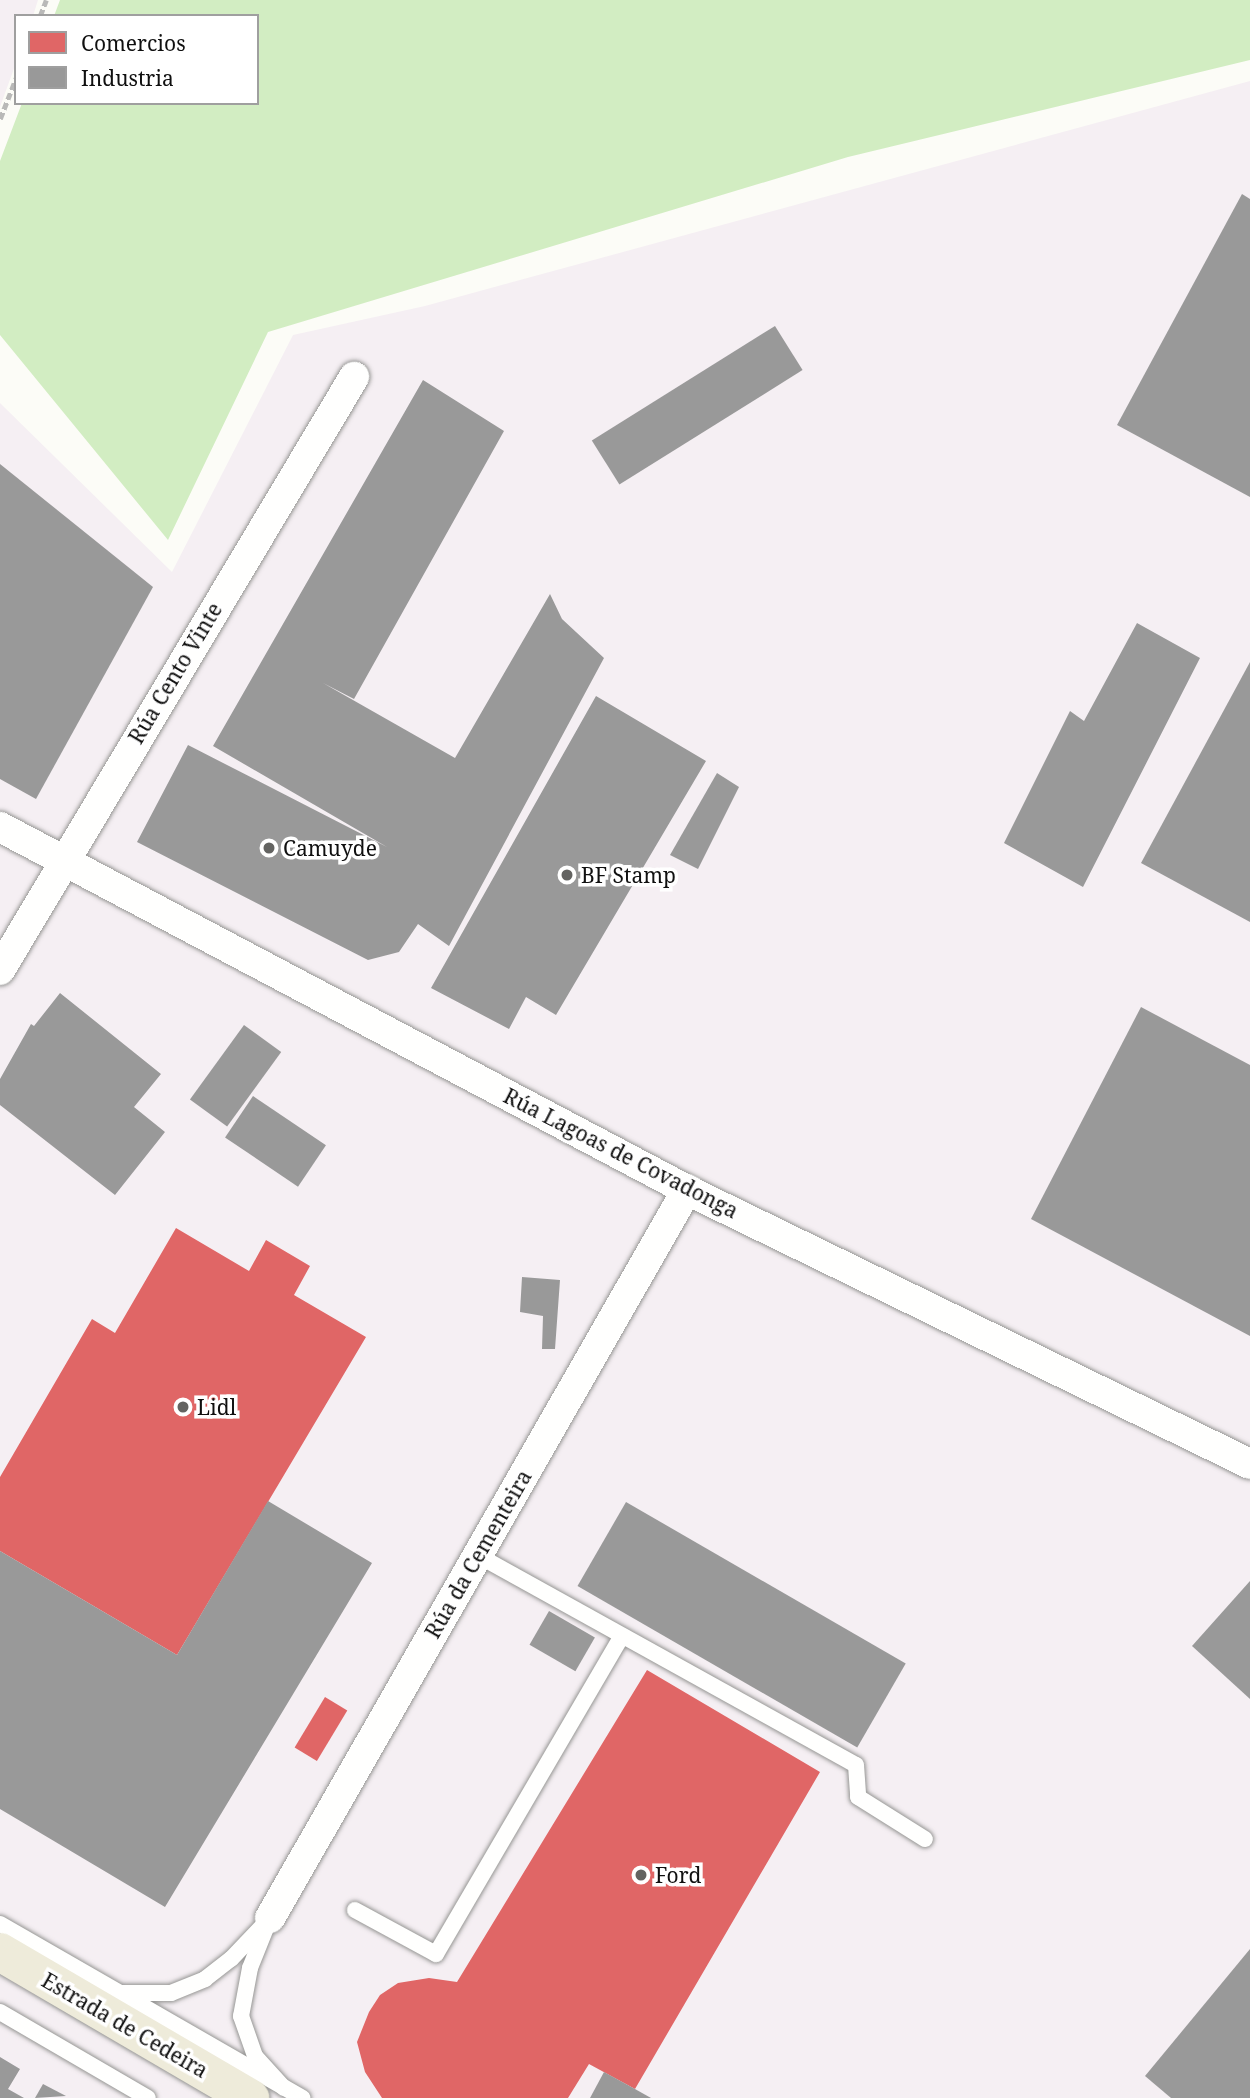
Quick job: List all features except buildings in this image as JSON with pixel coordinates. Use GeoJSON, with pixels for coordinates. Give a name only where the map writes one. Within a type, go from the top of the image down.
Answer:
{"type":"FeatureCollection","features":[{"type":"Feature","properties":{"kind":"main road","name":"Estrada de Cedeira"},"geometry":{"type":"LineString","coordinates":[[0,1952],[267,2093]]}},
{"type":"Feature","properties":{"kind":"main road","name":"Estrada de Cedeira"},"geometry":{"type":"LineString","coordinates":[[0,1978],[206,2098]]}},
{"type":"Feature","properties":{"kind":"street","name":"Rúa Cento Vinte"},"geometry":{"type":"LineString","coordinates":[[0,970],[63,859],[354,377]]}},
{"type":"Feature","properties":{"kind":"street","name":"Rúa Lagoas de Covadonga"},"geometry":{"type":"LineString","coordinates":[[0,827],[687,1190],[1250,1464]]}},
{"type":"Feature","properties":{"kind":"street","name":"Rúa da Cementeira"},"geometry":{"type":"LineString","coordinates":[[270,1917],[687,1190]]}},
{"type":"Feature","properties":{"kind":"lane"},"geometry":{"type":"LineString","coordinates":[[477,1555],[856,1765],[858,1797],[925,1839]]}},
{"type":"Feature","properties":{"kind":"lane"},"geometry":{"type":"LineString","coordinates":[[355,1910],[436,1954],[622,1636]]}},
{"type":"Feature","properties":{"kind":"lane"},"geometry":{"type":"LineString","coordinates":[[117,1993],[171,1993],[205,1979],[231,1959],[270,1917]]}},
{"type":"Feature","properties":{"kind":"lane"},"geometry":{"type":"LineString","coordinates":[[267,2093],[241,2016],[250,1968],[270,1917]]}},
{"type":"Feature","properties":{"kind":"lane"},"geometry":{"type":"LineString","coordinates":[[0,1924],[117,1993],[267,2093],[302,2098]]}},
{"type":"Feature","properties":{"kind":"lane"},"geometry":{"type":"LineString","coordinates":[[0,2012],[148,2098]]}},
{"type":"Feature","properties":{"kind":"path"},"geometry":{"type":"LineString","coordinates":[[0,119],[14,83]]}},
{"type":"Feature","properties":{"kind":"shaded area"},"geometry":{"type":"Polygon","coordinates":[[[0,0],[38,0],[34,14],[14,14],[14,68],[0,107],[0,0]]]}},
{"type":"Feature","properties":{"kind":"shaded area"},"geometry":{"type":"Polygon","coordinates":[[[1250,81],[1250,2098],[0,2098],[0,403],[172,572],[293,335],[425,306],[1250,81]]]}},
{"type":"Feature","properties":{"kind":"green space"},"geometry":{"type":"Polygon","coordinates":[[[60,0],[1250,0],[1250,60],[848,157],[268,332],[168,540],[0,335],[0,161],[21,105],[259,105],[259,14],[55,14],[60,0]]]}},
{"type":"Feature","properties":{"kind":"place","name":"Camuyde"},"geometry":{"type":"Point","coordinates":[269,848]}},
{"type":"Feature","properties":{"kind":"place","name":"BF Stamp"},"geometry":{"type":"Point","coordinates":[567,875]}},
{"type":"Feature","properties":{"kind":"place","name":"Lidl"},"geometry":{"type":"Point","coordinates":[183,1407]}},
{"type":"Feature","properties":{"kind":"place","name":"Ford"},"geometry":{"type":"Point","coordinates":[641,1875]}}]}
